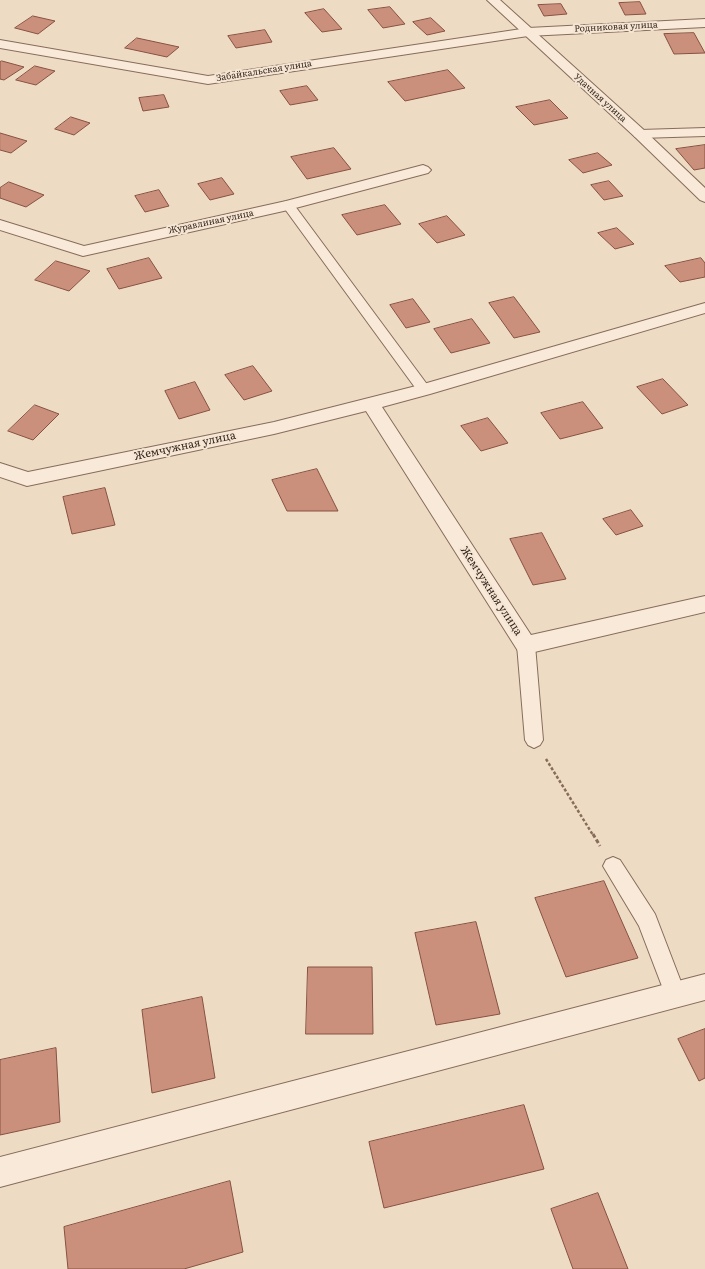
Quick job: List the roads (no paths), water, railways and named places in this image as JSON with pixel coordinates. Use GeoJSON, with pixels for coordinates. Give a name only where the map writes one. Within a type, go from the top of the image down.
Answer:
{"type":"FeatureCollection","features":[{"type":"Feature","properties":{"kind":"street","name":"Удачная улица"},"geometry":{"type":"LineString","coordinates":[[493,0],[640,134],[705,197]]}},
{"type":"Feature","properties":{"kind":"street","name":"Родниковая улица"},"geometry":{"type":"LineString","coordinates":[[528,32],[705,23]]}},
{"type":"Feature","properties":{"kind":"street","name":"Забайкальская улица"},"geometry":{"type":"LineString","coordinates":[[0,44],[208,80],[528,32]]}},
{"type":"Feature","properties":{"kind":"street"},"geometry":{"type":"LineString","coordinates":[[640,134],[705,132]]}},
{"type":"Feature","properties":{"kind":"street","name":"Журавлиная улица"},"geometry":{"type":"LineString","coordinates":[[0,225],[83,251],[288,205],[423,170]]}},
{"type":"Feature","properties":{"kind":"street","name":"Жемчужная улица"},"geometry":{"type":"LineString","coordinates":[[0,470],[27,479],[274,428],[424,390],[705,308]]}},
{"type":"Feature","properties":{"kind":"street","name":"Жемчужная улица"},"geometry":{"type":"LineString","coordinates":[[370,403],[526,645],[705,604]]}},
{"type":"Feature","properties":{"kind":"street"},"geometry":{"type":"LineString","coordinates":[[0,1172],[705,987]]}},
{"type":"Feature","properties":{"kind":"lane"},"geometry":{"type":"LineString","coordinates":[[288,205],[424,390]]}},
{"type":"Feature","properties":{"kind":"lane"},"geometry":{"type":"LineString","coordinates":[[526,645],[534,740]]}},
{"type":"Feature","properties":{"kind":"lane"},"geometry":{"type":"LineString","coordinates":[[613,866],[648,921],[675,995]]}}]}
